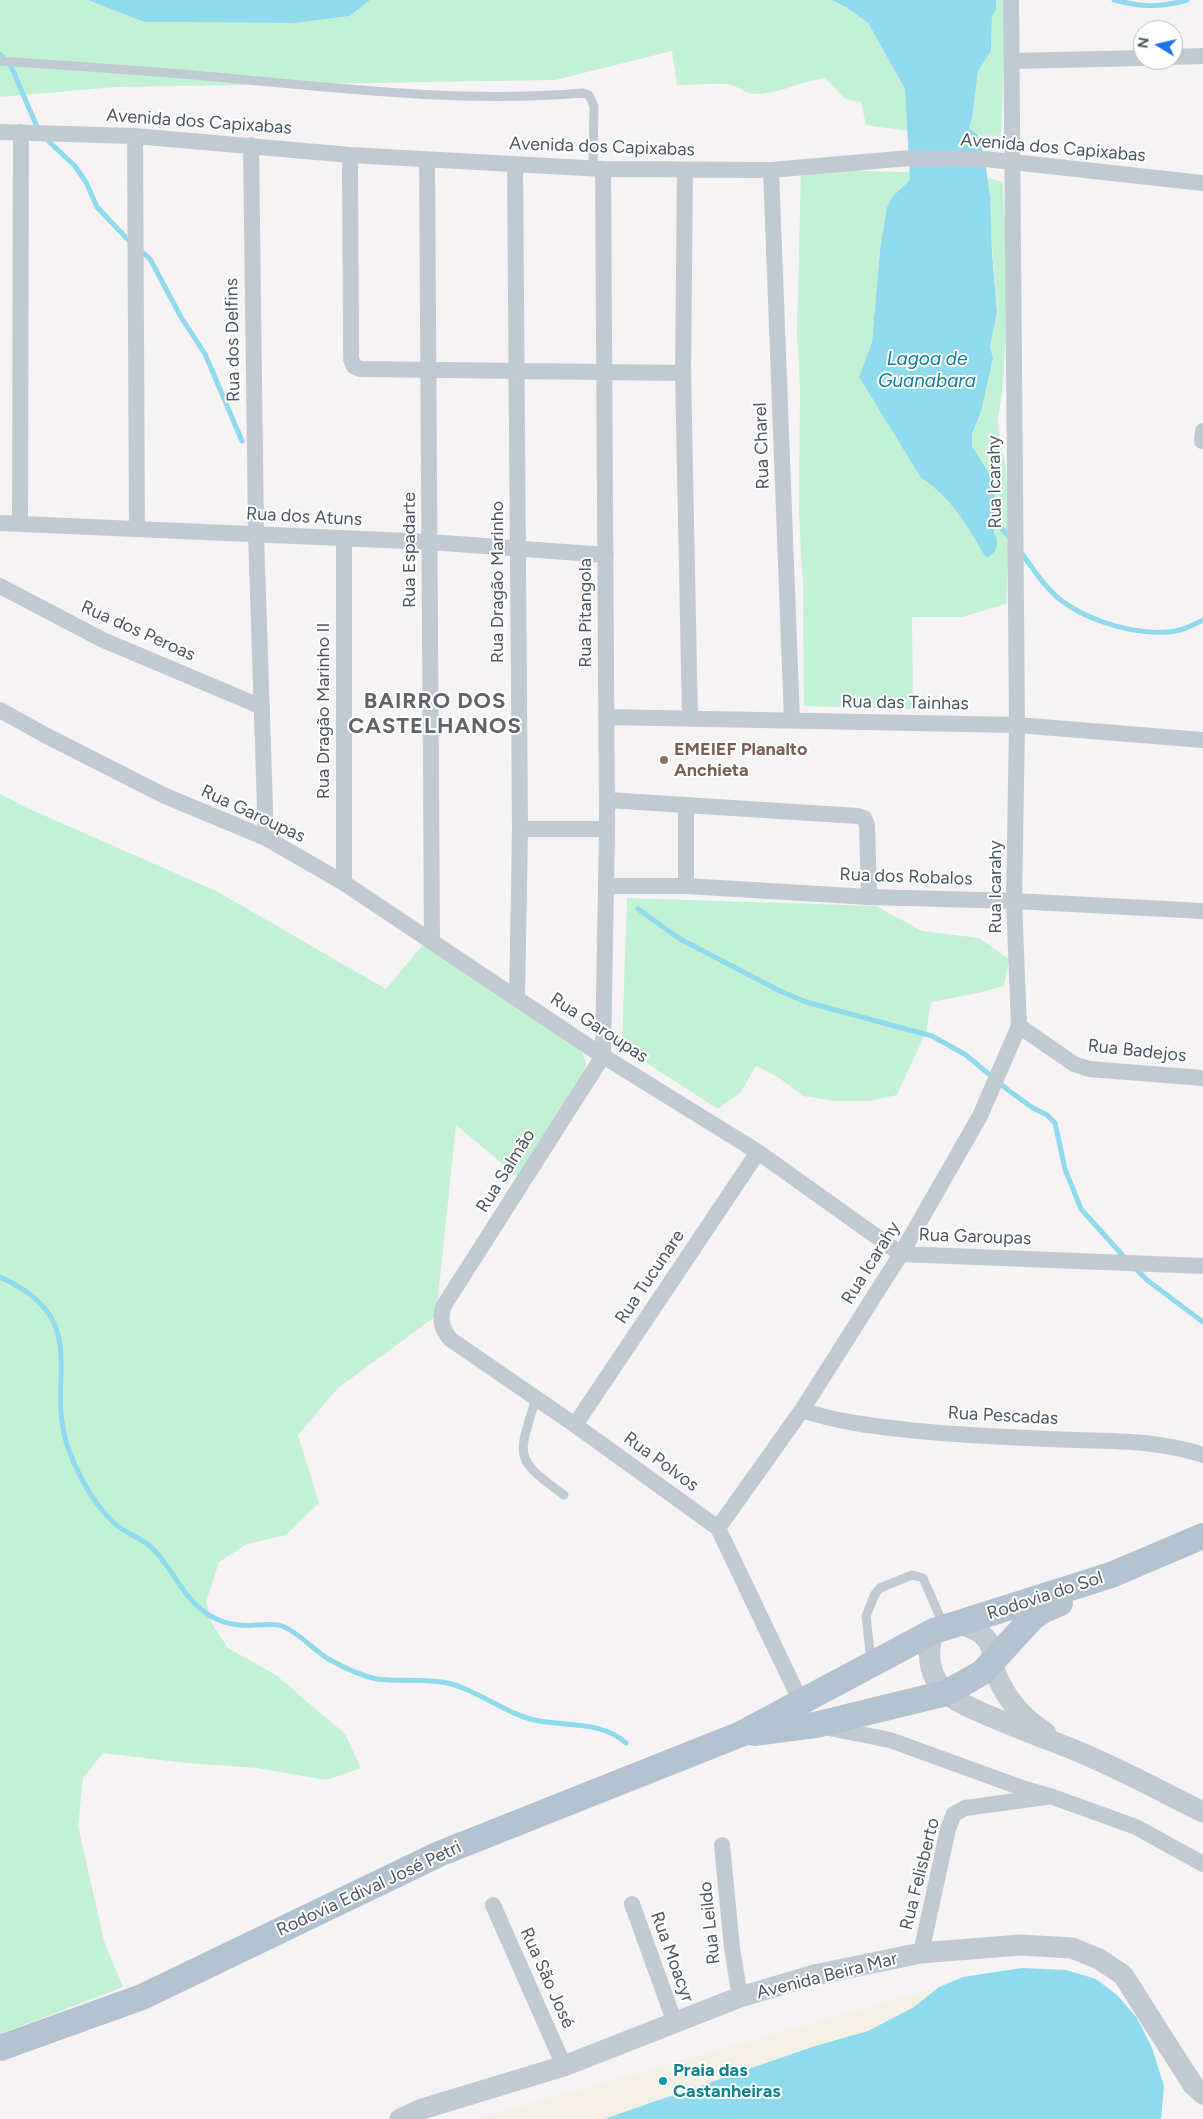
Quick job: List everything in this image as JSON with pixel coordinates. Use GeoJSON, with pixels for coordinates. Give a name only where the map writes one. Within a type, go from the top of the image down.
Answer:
{"type":"FeatureCollection","features":[{"type":"Feature","properties":{"kind":"main road"},"geometry":{"type":"LineString","coordinates":[[1110,1575],[1203,1536]]}},
{"type":"Feature","properties":{"kind":"main road","name":"Rodovia do Sol"},"geometry":{"type":"LineString","coordinates":[[741,1734],[945,1627],[1110,1575]]}},
{"type":"Feature","properties":{"kind":"main road","name":"Rodovia do Sol"},"geometry":{"type":"LineString","coordinates":[[741,1734],[815,1726],[946,1693],[983,1672],[1032,1618],[1110,1575]]}},
{"type":"Feature","properties":{"kind":"main road","name":"Rodovia Edival José Petri"},"geometry":{"type":"LineString","coordinates":[[0,2048],[142,1997],[439,1854],[741,1734]]}},
{"type":"Feature","properties":{"kind":"street","name":"Rua Icarahy"},"geometry":{"type":"LineString","coordinates":[[718,1528],[802,1410],[901,1254],[980,1116],[1020,1026],[1014,901],[1017,725],[1011,0]]}},
{"type":"Feature","properties":{"kind":"street"},"geometry":{"type":"LineString","coordinates":[[1183,57],[1203,56]]}},
{"type":"Feature","properties":{"kind":"street"},"geometry":{"type":"LineString","coordinates":[[1012,61],[1133,58]]}},
{"type":"Feature","properties":{"kind":"street","name":"Avenida dos Capixabas"},"geometry":{"type":"LineString","coordinates":[[0,132],[135,136],[350,155],[598,169],[771,170],[910,158],[1012,161],[1203,183]]}},
{"type":"Feature","properties":{"kind":"street"},"geometry":{"type":"LineString","coordinates":[[20,524],[21,132]]}},
{"type":"Feature","properties":{"kind":"street"},"geometry":{"type":"LineString","coordinates":[[135,136],[137,529]]}},
{"type":"Feature","properties":{"kind":"street","name":"Rua dos Delfins"},"geometry":{"type":"LineString","coordinates":[[251,145],[256,534],[266,838]]}},
{"type":"Feature","properties":{"kind":"street"},"geometry":{"type":"LineString","coordinates":[[350,155],[352,359],[354,366],[360,369],[516,370],[605,373],[684,372]]}},
{"type":"Feature","properties":{"kind":"street","name":"Rua Espadarte"},"geometry":{"type":"LineString","coordinates":[[427,160],[432,940]]}},
{"type":"Feature","properties":{"kind":"street","name":"Rua Dragão Marinho"},"geometry":{"type":"LineString","coordinates":[[515,164],[520,829],[517,999]]}},
{"type":"Feature","properties":{"kind":"street","name":"Rua Pitangola"},"geometry":{"type":"LineString","coordinates":[[598,169],[605,373],[607,886],[603,1056]]}},
{"type":"Feature","properties":{"kind":"street"},"geometry":{"type":"LineString","coordinates":[[685,170],[684,372],[690,718]]}},
{"type":"Feature","properties":{"kind":"street","name":"Rua Charel"},"geometry":{"type":"LineString","coordinates":[[771,170],[792,721]]}},
{"type":"Feature","properties":{"kind":"street","name":"Rua dos Atuns"},"geometry":{"type":"LineString","coordinates":[[0,524],[256,534],[344,540],[430,542],[606,555]]}},
{"type":"Feature","properties":{"kind":"street","name":"Rua Dragão Marinho II"},"geometry":{"type":"LineString","coordinates":[[344,540],[344,883]]}},
{"type":"Feature","properties":{"kind":"street","name":"Rua dos Peroas"},"geometry":{"type":"LineString","coordinates":[[0,586],[104,640],[262,707]]}},
{"type":"Feature","properties":{"kind":"street","name":"Rua Garoupas"},"geometry":{"type":"LineString","coordinates":[[0,710],[44,735],[163,795],[266,838],[344,883],[603,1056],[758,1152],[901,1254],[1203,1266]]}},
{"type":"Feature","properties":{"kind":"street","name":"Rua das Tainhas"},"geometry":{"type":"LineString","coordinates":[[606,717],[1017,725],[1203,740]]}},
{"type":"Feature","properties":{"kind":"street"},"geometry":{"type":"LineString","coordinates":[[607,800],[858,816],[864,818],[867,825],[869,897]]}},
{"type":"Feature","properties":{"kind":"street"},"geometry":{"type":"LineString","coordinates":[[686,805],[686,886]]}},
{"type":"Feature","properties":{"kind":"street"},"geometry":{"type":"LineString","coordinates":[[520,829],[607,829]]}},
{"type":"Feature","properties":{"kind":"street","name":"Rua dos Robalos"},"geometry":{"type":"LineString","coordinates":[[607,886],[686,886],[869,897],[1014,901],[1203,911]]}},
{"type":"Feature","properties":{"kind":"street","name":"Rua Badejos"},"geometry":{"type":"LineString","coordinates":[[1020,1026],[1074,1064],[1089,1069],[1203,1078]]}},
{"type":"Feature","properties":{"kind":"street","name":"Rua Salmão"},"geometry":{"type":"LineString","coordinates":[[443,1307],[603,1056]]}},
{"type":"Feature","properties":{"kind":"street","name":"Rua Tucunare"},"geometry":{"type":"LineString","coordinates":[[575,1425],[758,1152]]}},
{"type":"Feature","properties":{"kind":"street","name":"Rua Polvos"},"geometry":{"type":"LineString","coordinates":[[443,1307],[440,1321],[442,1329],[450,1339],[575,1425],[718,1528],[801,1702]]}},
{"type":"Feature","properties":{"kind":"street","name":"Rua Pescadas"},"geometry":{"type":"LineString","coordinates":[[802,1410],[828,1419],[864,1425],[962,1435],[1136,1442],[1186,1449],[1203,1455]]}},
{"type":"Feature","properties":{"kind":"street"},"geometry":{"type":"LineString","coordinates":[[1074,1750],[1035,1726],[1012,1704],[996,1674],[991,1648],[983,1635],[971,1627],[945,1627],[930,1643],[929,1657],[931,1670],[937,1682],[946,1693],[970,1708],[1013,1727],[1074,1750],[1203,1812]]}},
{"type":"Feature","properties":{"kind":"street","name":"Rodovia do Sol"},"geometry":{"type":"LineString","coordinates":[[815,1726],[890,1740],[1025,1789],[1053,1796],[1136,1827],[1203,1864]]}},
{"type":"Feature","properties":{"kind":"street","name":"Rua Felisberto"},"geometry":{"type":"LineString","coordinates":[[922,1953],[948,1829],[954,1814],[965,1808],[1053,1796]]}},
{"type":"Feature","properties":{"kind":"street","name":"Rua Leildo"},"geometry":{"type":"LineString","coordinates":[[722,1845],[740,1997]]}},
{"type":"Feature","properties":{"kind":"street","name":"Rua Moacyr"},"geometry":{"type":"LineString","coordinates":[[632,1904],[674,2023]]}},
{"type":"Feature","properties":{"kind":"street","name":"Rua São José"},"geometry":{"type":"LineString","coordinates":[[493,1905],[564,2066]]}},
{"type":"Feature","properties":{"kind":"street","name":"Avenida Beira Mar"},"geometry":{"type":"LineString","coordinates":[[400,2119],[422,2109],[564,2066],[740,1997],[814,1975],[922,1953],[1020,1945],[1072,1948],[1099,1958],[1123,1975],[1193,2085],[1203,2094]]}},
{"type":"Feature","properties":{"kind":"lane"},"geometry":{"type":"LineString","coordinates":[[0,61],[207,76],[326,87],[483,97],[536,97],[583,93],[589,95],[594,106],[598,169]]}},
{"type":"Feature","properties":{"kind":"lane"},"geometry":{"type":"LineString","coordinates":[[536,1398],[522,1447],[525,1461],[543,1480],[564,1495]]}},
{"type":"Feature","properties":{"kind":"lane"},"geometry":{"type":"LineString","coordinates":[[872,1665],[866,1616],[875,1594],[880,1588],[912,1575],[923,1578],[945,1627]]}},
{"type":"Feature","properties":{"kind":"green space"},"geometry":{"type":"Polygon","coordinates":[[[0,0],[88,0],[144,22],[295,23],[350,16],[370,0],[832,0],[868,23],[905,89],[908,131],[866,125],[861,102],[845,99],[825,78],[761,94],[748,93],[728,84],[677,85],[672,51],[555,80],[115,87],[0,97],[0,0]]]}},
{"type":"Feature","properties":{"kind":"green space"},"geometry":{"type":"Polygon","coordinates":[[[996,0],[1006,0],[1001,136],[982,136],[974,133],[969,126],[972,119],[978,71],[991,51],[992,16],[996,10],[996,0]]]}},
{"type":"Feature","properties":{"kind":"green space"},"geometry":{"type":"Polygon","coordinates":[[[801,170],[910,172],[910,180],[893,196],[887,207],[880,250],[872,342],[859,377],[921,478],[950,504],[966,524],[986,558],[994,533],[995,483],[972,446],[972,434],[981,412],[993,358],[990,347],[997,312],[987,178],[1003,182],[1004,217],[1007,218],[1007,323],[1002,394],[998,417],[999,439],[1005,461],[1010,526],[1006,604],[962,617],[912,617],[913,709],[804,706],[803,587],[799,514],[800,388],[797,332],[801,170]]]}},
{"type":"Feature","properties":{"kind":"green space"},"geometry":{"type":"Polygon","coordinates":[[[0,794],[25,807],[218,892],[386,989],[426,941],[580,1047],[586,1064],[583,1079],[518,1177],[456,1125],[436,1316],[338,1388],[298,1435],[319,1503],[286,1535],[247,1544],[219,1562],[206,1602],[212,1624],[228,1648],[276,1675],[345,1734],[361,1768],[326,1780],[257,1768],[186,1763],[103,1753],[83,1778],[78,1826],[104,1941],[123,1987],[0,2034],[0,794]]]}},
{"type":"Feature","properties":{"kind":"green space"},"geometry":{"type":"Polygon","coordinates":[[[627,898],[876,906],[922,931],[979,938],[1009,959],[1004,986],[931,1002],[926,1032],[897,1095],[869,1101],[835,1101],[803,1096],[778,1077],[756,1066],[741,1092],[718,1109],[622,1047],[627,898]]]}},
{"type":"Feature","properties":{"kind":"sand","name":"Praia das Castanheiras"},"geometry":{"type":"Polygon","coordinates":[[[939,1987],[914,2007],[868,2031],[815,2046],[604,2119],[476,2119],[939,1987]]]}},
{"type":"Feature","properties":{"kind":"water"},"geometry":{"type":"Polygon","coordinates":[[[88,0],[370,0],[350,16],[295,23],[144,22],[88,0]]]}},
{"type":"Feature","properties":{"kind":"water","name":"Lagoa de Guanabara"},"geometry":{"type":"Polygon","coordinates":[[[832,0],[996,0],[996,10],[992,16],[991,51],[978,71],[972,119],[969,128],[978,135],[985,159],[990,198],[997,312],[990,347],[993,358],[981,412],[972,434],[972,446],[995,483],[994,533],[997,544],[993,554],[986,558],[966,524],[950,504],[921,478],[859,377],[872,342],[880,250],[887,207],[893,196],[910,180],[905,89],[868,23],[832,0]]]}},
{"type":"Feature","properties":{"kind":"water"},"geometry":{"type":"Polygon","coordinates":[[[1022,1968],[1066,1970],[1096,1979],[1117,1995],[1137,2018],[1152,2048],[1164,2086],[1161,2119],[604,2119],[815,2046],[868,2031],[914,2007],[939,1987],[963,1977],[1022,1968]]]}},
{"type":"Feature","properties":{"kind":"waterway"},"geometry":{"type":"LineString","coordinates":[[1114,0],[1150,6],[1187,0]]}},
{"type":"Feature","properties":{"kind":"waterway"},"geometry":{"type":"LineString","coordinates":[[0,54],[11,66],[38,129]]}},
{"type":"Feature","properties":{"kind":"waterway"},"geometry":{"type":"LineString","coordinates":[[45,138],[74,165],[86,182],[97,207],[132,244]]}},
{"type":"Feature","properties":{"kind":"waterway"},"geometry":{"type":"LineString","coordinates":[[139,249],[150,259],[181,317],[205,354],[242,441]]}},
{"type":"Feature","properties":{"kind":"waterway"},"geometry":{"type":"LineString","coordinates":[[990,515],[1011,539]]}},
{"type":"Feature","properties":{"kind":"waterway"},"geometry":{"type":"LineString","coordinates":[[1020,551],[1044,584],[1059,598],[1072,608],[1103,622],[1136,630],[1172,632],[1203,620]]}},
{"type":"Feature","properties":{"kind":"waterway"},"geometry":{"type":"LineString","coordinates":[[638,909],[680,939],[780,991],[806,1002],[932,1036],[966,1055],[1008,1090],[1033,1108],[1047,1115],[1055,1123],[1065,1169],[1081,1209],[1126,1259]]}},
{"type":"Feature","properties":{"kind":"waterway"},"geometry":{"type":"LineString","coordinates":[[1135,1268],[1147,1280],[1203,1322]]}},
{"type":"Feature","properties":{"kind":"waterway"},"geometry":{"type":"LineString","coordinates":[[0,1277],[30,1294],[48,1313],[58,1333],[61,1354],[63,1426],[70,1453],[88,1491],[114,1523],[145,1542],[154,1550],[189,1597],[203,1611],[215,1619],[235,1625],[273,1624],[282,1626],[295,1633],[325,1657],[365,1676],[386,1680],[430,1681],[459,1686],[515,1714],[539,1721],[596,1728],[607,1731],[626,1743]]}},
{"type":"Feature","properties":{"kind":"place","name":"EMEIEF Planalto Anchieta"},"geometry":{"type":"Point","coordinates":[664,760]}},
{"type":"Feature","properties":{"kind":"place","name":"Praia das Castanheiras"},"geometry":{"type":"Point","coordinates":[663,2081]}},
{"type":"Feature","properties":{"kind":"district","name":"BAIRRO DOS CASTELHANOS"},"geometry":{"type":"Point","coordinates":[435,714]}}]}
